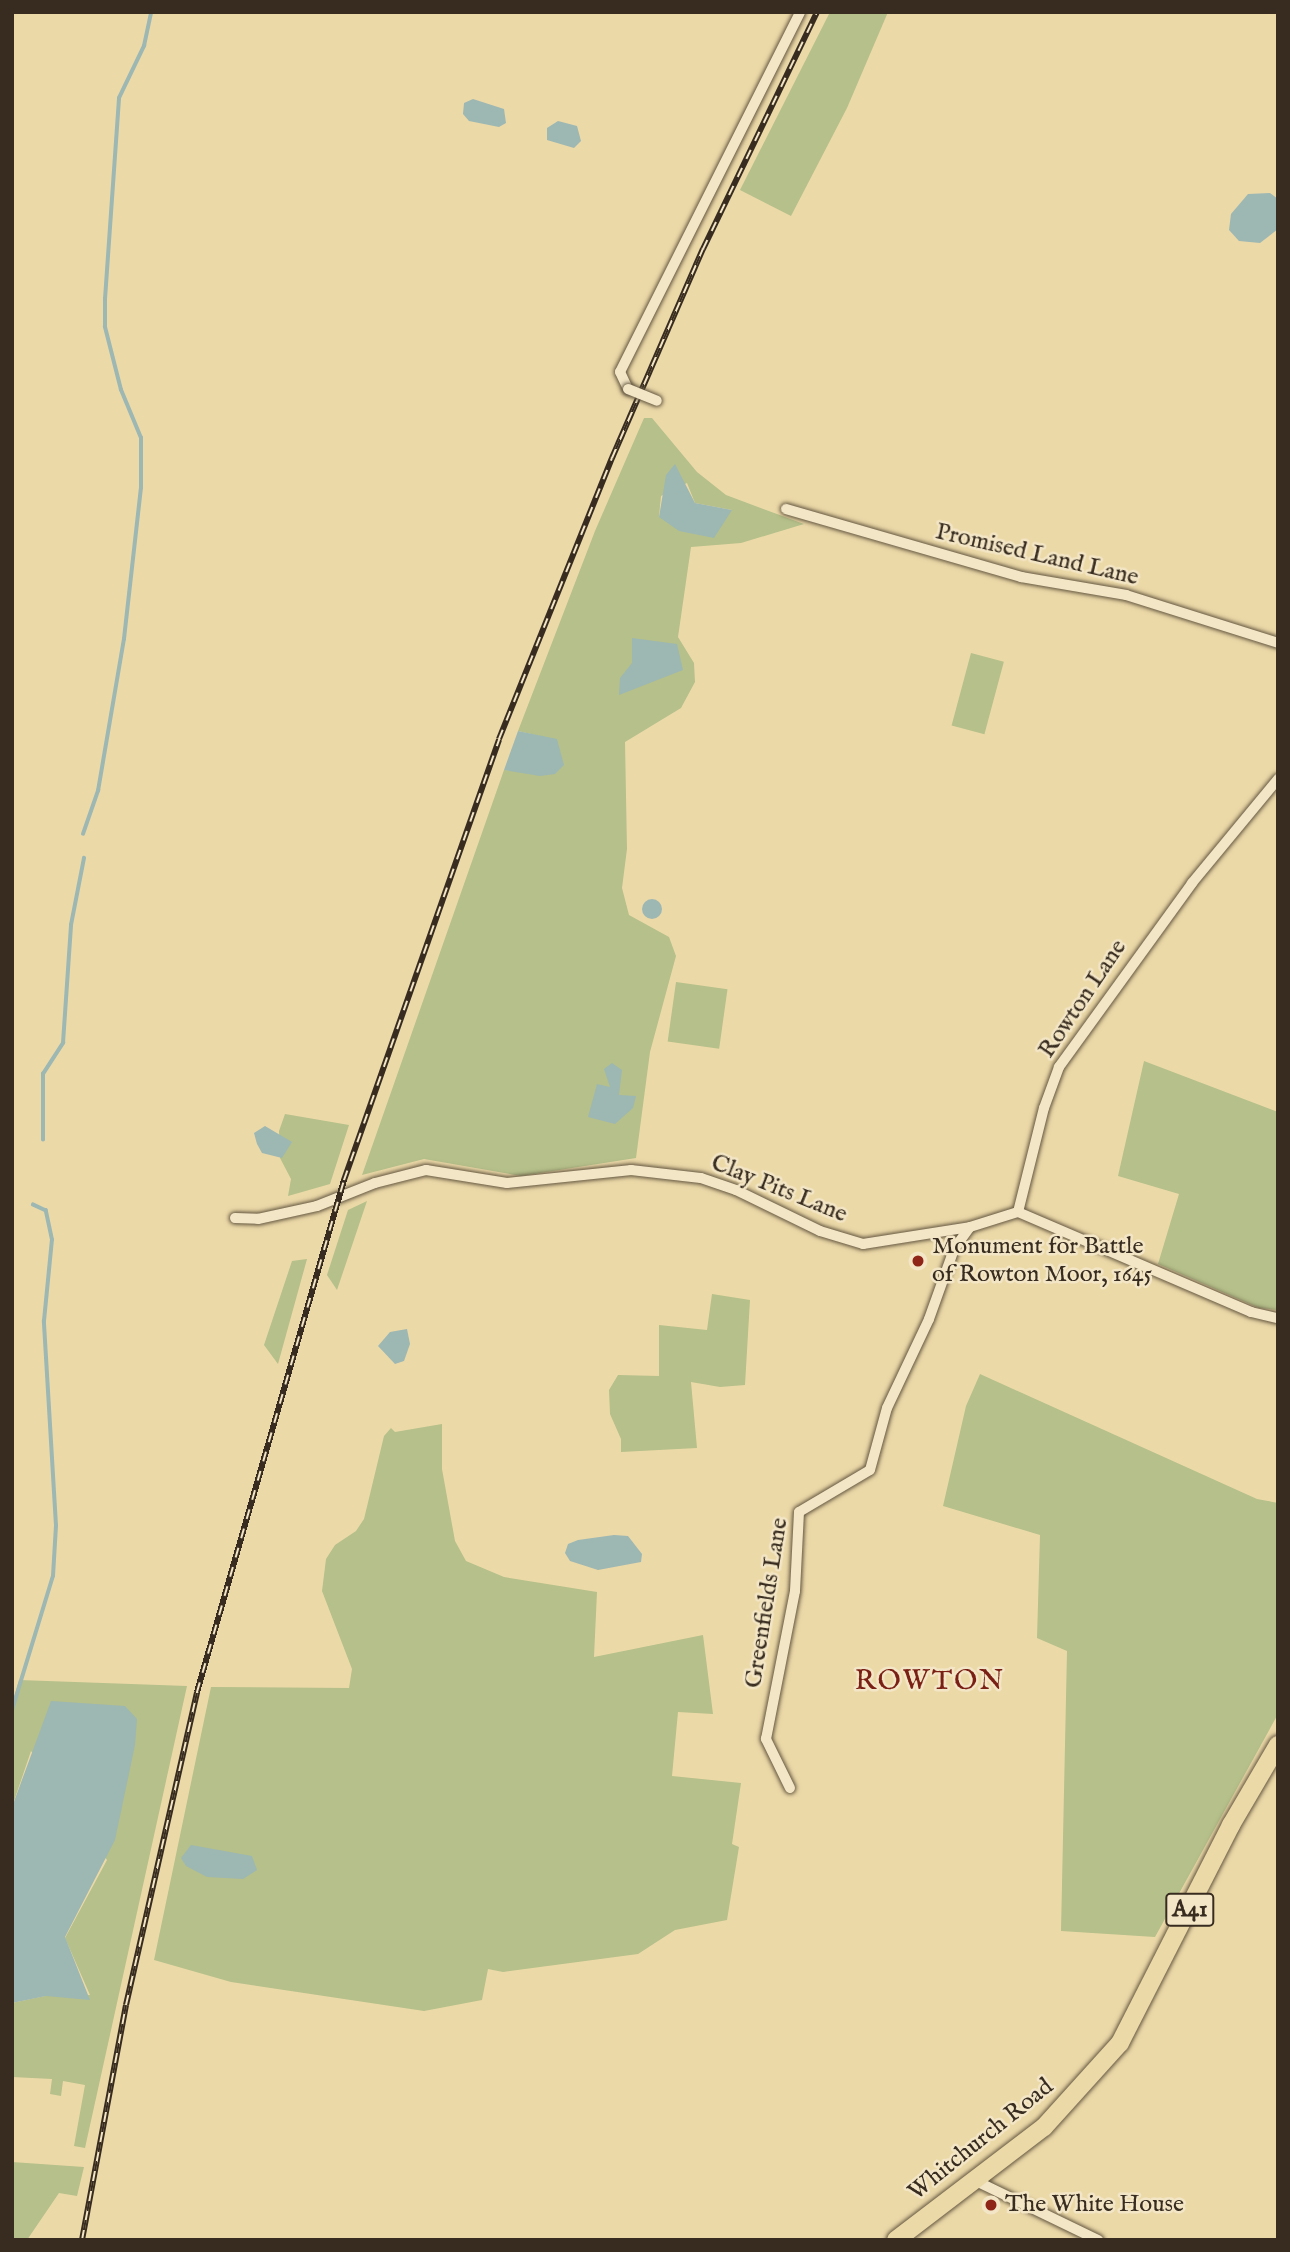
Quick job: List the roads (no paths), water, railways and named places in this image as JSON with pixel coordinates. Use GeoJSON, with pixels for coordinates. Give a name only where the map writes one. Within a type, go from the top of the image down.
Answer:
{"type":"FeatureCollection","features":[{"type":"Feature","properties":{"kind":"highway","name":"Whitchurch Road"},"geometry":{"type":"LineString","coordinates":[[896,2240],[1044,2127],[1120,2043],[1231,1825],[1278,1745]]}},
{"type":"Feature","properties":{"kind":"street"},"geometry":{"type":"LineString","coordinates":[[657,401],[628,388],[620,372],[800,12]]}},
{"type":"Feature","properties":{"kind":"street","name":"Promised Land Lane"},"geometry":{"type":"LineString","coordinates":[[786,509],[1021,577],[1126,595],[1278,643]]}},
{"type":"Feature","properties":{"kind":"street","name":"Rowton Lane"},"geometry":{"type":"LineString","coordinates":[[1018,1212],[1044,1108],[1059,1067],[1183,894],[1278,779]]}},
{"type":"Feature","properties":{"kind":"street","name":"Clay Pits Lane"},"geometry":{"type":"LineString","coordinates":[[235,1218],[258,1219],[317,1206],[375,1183],[426,1170],[507,1183],[631,1170],[713,1182],[820,1231],[863,1244],[970,1227],[1018,1212]]}},
{"type":"Feature","properties":{"kind":"street"},"geometry":{"type":"LineString","coordinates":[[1018,1212],[1251,1312],[1278,1318]]}},
{"type":"Feature","properties":{"kind":"street","name":"Greenfields Lane"},"geometry":{"type":"LineString","coordinates":[[790,1788],[766,1740],[795,1591],[799,1512],[870,1470],[887,1408],[929,1319],[954,1249],[970,1227]]}},
{"type":"Feature","properties":{"kind":"street"},"geometry":{"type":"LineString","coordinates":[[976,2181],[1098,2240]]}},
{"type":"Feature","properties":{"kind":"water"},"geometry":{"type":"Polygon","coordinates":[[[473,99],[504,109],[506,123],[499,127],[469,121],[463,114],[464,103],[473,99]]]}},
{"type":"Feature","properties":{"kind":"water"},"geometry":{"type":"Polygon","coordinates":[[[558,121],[577,126],[581,141],[574,148],[547,140],[547,128],[558,121]]]}},
{"type":"Feature","properties":{"kind":"water"},"geometry":{"type":"Polygon","coordinates":[[[1270,193],[1278,199],[1278,229],[1260,243],[1239,241],[1229,230],[1231,214],[1248,194],[1270,193]]]}},
{"type":"Feature","properties":{"kind":"water"},"geometry":{"type":"Polygon","coordinates":[[[675,464],[695,503],[732,510],[714,538],[679,531],[659,517],[666,475],[675,464]]]}},
{"type":"Feature","properties":{"kind":"water"},"geometry":{"type":"Polygon","coordinates":[[[632,638],[677,644],[683,670],[619,695],[620,678],[632,663],[632,638]]]}},
{"type":"Feature","properties":{"kind":"water"},"geometry":{"type":"Polygon","coordinates":[[[518,731],[557,739],[564,765],[555,774],[540,776],[504,770],[518,731]]]}},
{"type":"Feature","properties":{"kind":"water"},"geometry":{"type":"Polygon","coordinates":[[[652,899],[659,902],[662,909],[659,916],[652,919],[645,916],[642,909],[645,902],[652,899]]]}},
{"type":"Feature","properties":{"kind":"water"},"geometry":{"type":"Polygon","coordinates":[[[612,1063],[622,1070],[619,1095],[636,1096],[633,1108],[615,1124],[588,1117],[597,1084],[610,1087],[604,1069],[612,1063]]]}},
{"type":"Feature","properties":{"kind":"water"},"geometry":{"type":"Polygon","coordinates":[[[265,1126],[292,1142],[282,1158],[262,1153],[257,1144],[254,1133],[265,1126]]]}},
{"type":"Feature","properties":{"kind":"water"},"geometry":{"type":"Polygon","coordinates":[[[407,1329],[410,1344],[404,1361],[395,1364],[378,1346],[390,1332],[407,1329]]]}},
{"type":"Feature","properties":{"kind":"water"},"geometry":{"type":"Polygon","coordinates":[[[614,1535],[628,1536],[642,1554],[641,1562],[598,1570],[570,1561],[565,1553],[568,1544],[578,1540],[614,1535]]]}},
{"type":"Feature","properties":{"kind":"water"},"geometry":{"type":"Polygon","coordinates":[[[51,1701],[125,1706],[137,1719],[135,1745],[115,1840],[65,1937],[90,2000],[46,1996],[12,2003],[12,1807],[51,1701]]]}},
{"type":"Feature","properties":{"kind":"water"},"geometry":{"type":"Polygon","coordinates":[[[191,1845],[252,1856],[257,1870],[243,1879],[207,1877],[186,1866],[181,1858],[191,1845]]]}},
{"type":"Feature","properties":{"kind":"waterway"},"geometry":{"type":"LineString","coordinates":[[83,834],[98,791],[124,639],[141,488],[141,438],[121,390],[105,327],[105,299],[119,98],[144,46],[151,12]]}},
{"type":"Feature","properties":{"kind":"waterway"},"geometry":{"type":"LineString","coordinates":[[43,1140],[43,1074],[63,1043],[71,925],[84,858]]}},
{"type":"Feature","properties":{"kind":"waterway"},"geometry":{"type":"LineString","coordinates":[[12,1710],[53,1576],[56,1526],[44,1321],[52,1240],[46,1211],[33,1205]]}},
{"type":"Feature","properties":{"kind":"railway"},"geometry":{"type":"LineString","coordinates":[[82,2240],[126,2005],[197,1692],[344,1180],[499,739],[612,458],[703,249],[817,12]]}},
{"type":"Feature","properties":{"kind":"place","name":"Monument for Battle of Rowton Moor, 1645"},"geometry":{"type":"Point","coordinates":[918,1261]}},
{"type":"Feature","properties":{"kind":"place","name":"The White House"},"geometry":{"type":"Point","coordinates":[991,2205]}},
{"type":"Feature","properties":{"kind":"district","name":"ROWTON"},"geometry":{"type":"Point","coordinates":[930,1682]}}]}
